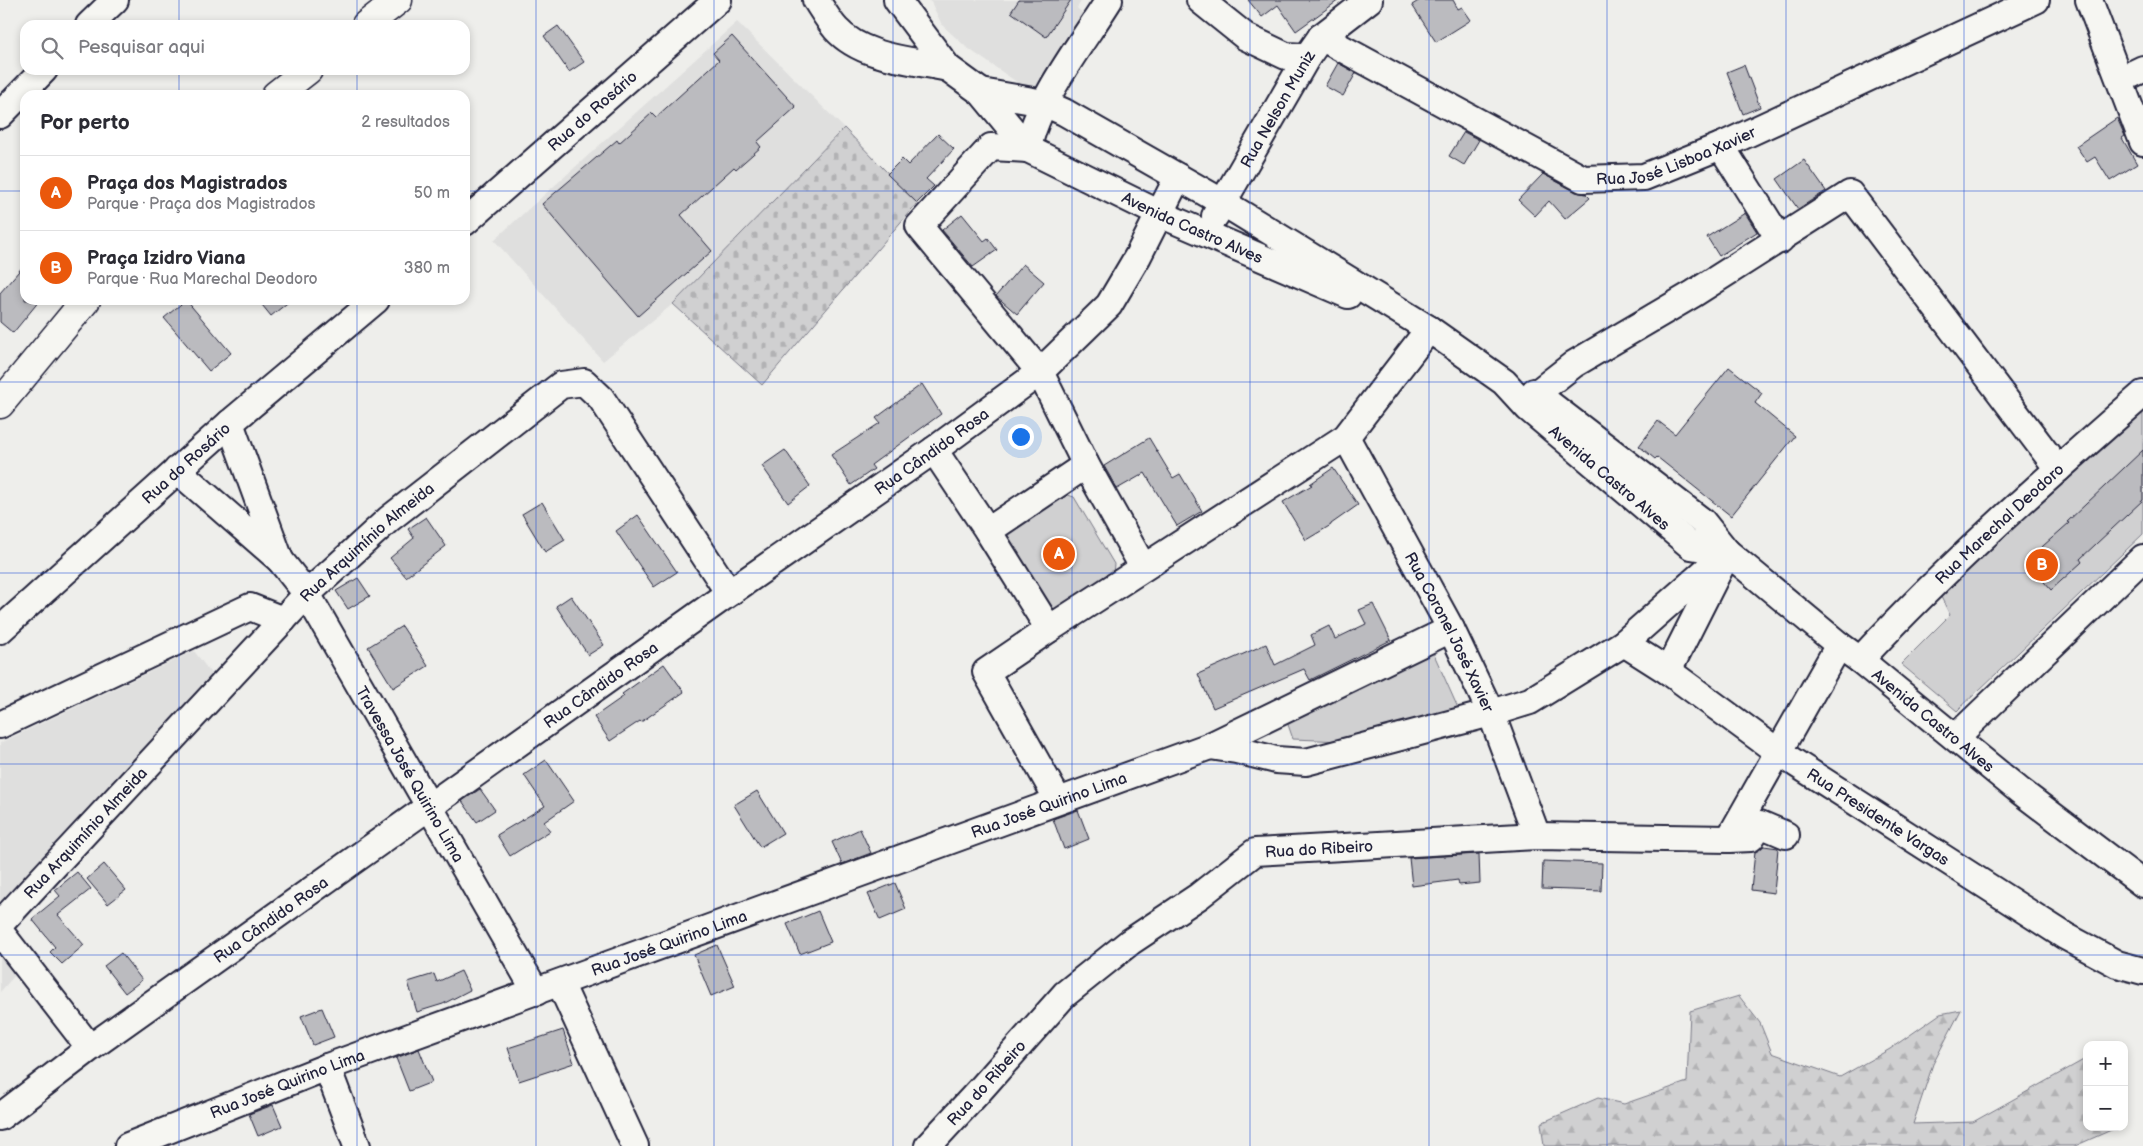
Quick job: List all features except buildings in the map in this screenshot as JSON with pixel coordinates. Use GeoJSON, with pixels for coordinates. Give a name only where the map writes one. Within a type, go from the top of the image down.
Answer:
{"type":"FeatureCollection","features":[{"type":"Feature","properties":{"kind":"main road"},"geometry":{"type":"LineString","coordinates":[[372,20],[398,0]]}},
{"type":"Feature","properties":{"kind":"main road"},"geometry":{"type":"LineString","coordinates":[[282,90],[302,75]]}},
{"type":"Feature","properties":{"kind":"main road"},"geometry":{"type":"LineString","coordinates":[[0,404],[82,305]]}},
{"type":"Feature","properties":{"kind":"street"},"geometry":{"type":"LineString","coordinates":[[94,20],[115,0]]}},
{"type":"Feature","properties":{"kind":"street","name":"Rua do Rosário"},"geometry":{"type":"LineString","coordinates":[[470,218],[716,0]]}},
{"type":"Feature","properties":{"kind":"street","name":"Avenida Castro Alves"},"geometry":{"type":"LineString","coordinates":[[897,0],[948,68],[981,92],[1028,149],[1160,214],[1429,329]]}},
{"type":"Feature","properties":{"kind":"street"},"geometry":{"type":"LineString","coordinates":[[991,147],[1028,149],[1030,137],[1044,103],[1109,0]]}},
{"type":"Feature","properties":{"kind":"street"},"geometry":{"type":"LineString","coordinates":[[1200,0],[1246,37],[1286,56],[1314,47]]}},
{"type":"Feature","properties":{"kind":"street","name":"Rua Nelson Muniz"},"geometry":{"type":"LineString","coordinates":[[1205,234],[1314,47],[1369,0]]}},
{"type":"Feature","properties":{"kind":"street","name":"Rua José Lisboa Xavier"},"geometry":{"type":"LineString","coordinates":[[1314,47],[1583,179],[1644,176],[1721,146],[2036,0]]}},
{"type":"Feature","properties":{"kind":"street"},"geometry":{"type":"LineString","coordinates":[[2089,0],[2143,142]]}},
{"type":"Feature","properties":{"kind":"street","name":"Avenida Castro Alves"},"geometry":{"type":"LineString","coordinates":[[820,2],[836,29],[857,45],[883,54],[948,68]]}},
{"type":"Feature","properties":{"kind":"street"},"geometry":{"type":"LineString","coordinates":[[883,54],[909,41],[913,20]]}},
{"type":"Feature","properties":{"kind":"street"},"geometry":{"type":"LineString","coordinates":[[2120,80],[2143,69]]}},
{"type":"Feature","properties":{"kind":"street"},"geometry":{"type":"LineString","coordinates":[[28,90],[40,75]]}},
{"type":"Feature","properties":{"kind":"street"},"geometry":{"type":"LineString","coordinates":[[981,92],[988,119],[991,147],[919,226],[1040,372],[1086,466],[1143,567]]}},
{"type":"Feature","properties":{"kind":"street","name":"Avenida Castro Alves"},"geometry":{"type":"LineString","coordinates":[[981,92],[1044,103],[1064,112],[1222,202],[1429,329],[1703,522],[1727,552],[1839,645],[1956,737],[2020,791],[2143,884]]}},
{"type":"Feature","properties":{"kind":"street"},"geometry":{"type":"LineString","coordinates":[[12,111],[20,101]]}},
{"type":"Feature","properties":{"kind":"street"},"geometry":{"type":"LineString","coordinates":[[1721,146],[1780,240]]}},
{"type":"Feature","properties":{"kind":"street","name":"Rua Cândido Rosa"},"geometry":{"type":"LineString","coordinates":[[0,1117],[90,1048],[729,593],[934,450],[1040,372],[1109,305],[1138,256],[1178,177]]}},
{"type":"Feature","properties":{"kind":"street"},"geometry":{"type":"LineString","coordinates":[[1532,400],[1574,364],[1693,294],[1850,194],[2058,468]]}},
{"type":"Feature","properties":{"kind":"street","name":"Rua do Rosário"},"geometry":{"type":"LineString","coordinates":[[0,630],[230,423],[370,305]]}},
{"type":"Feature","properties":{"kind":"street"},"geometry":{"type":"LineString","coordinates":[[1058,800],[986,672],[1143,567],[1346,437],[1429,329]]}},
{"type":"Feature","properties":{"kind":"street","name":"Rua Arquimínio Almeida"},"geometry":{"type":"LineString","coordinates":[[0,924],[307,594],[389,519],[561,385],[584,382],[601,398],[729,593]]}},
{"type":"Feature","properties":{"kind":"street","name":"Rua Marechal Deodoro"},"geometry":{"type":"LineString","coordinates":[[1860,660],[1898,619],[2058,468],[2143,394]]}},
{"type":"Feature","properties":{"kind":"street"},"geometry":{"type":"LineString","coordinates":[[230,423],[280,560]]}},
{"type":"Feature","properties":{"kind":"street","name":"Rua Coronel José Xavier"},"geometry":{"type":"LineString","coordinates":[[1346,437],[1451,630],[1491,714],[1537,836]]}},
{"type":"Feature","properties":{"kind":"street"},"geometry":{"type":"LineString","coordinates":[[934,450],[988,531],[1049,629]]}},
{"type":"Feature","properties":{"kind":"street"},"geometry":{"type":"LineString","coordinates":[[988,531],[1086,466]]}},
{"type":"Feature","properties":{"kind":"street"},"geometry":{"type":"LineString","coordinates":[[177,470],[280,560]]}},
{"type":"Feature","properties":{"kind":"street"},"geometry":{"type":"LineString","coordinates":[[1668,671],[1727,552]]}},
{"type":"Feature","properties":{"kind":"street","name":"Rua José Quirino Lima"},"geometry":{"type":"LineString","coordinates":[[1210,746],[1276,760],[1306,762],[1491,714],[1530,701],[1624,643],[1727,552]]}},
{"type":"Feature","properties":{"kind":"street"},"geometry":{"type":"LineString","coordinates":[[1956,737],[2143,558]]}},
{"type":"Feature","properties":{"kind":"street","name":"Travessa José Quirino Lima"},"geometry":{"type":"LineString","coordinates":[[280,560],[307,594],[429,806],[548,987],[635,1146]]}},
{"type":"Feature","properties":{"kind":"street"},"geometry":{"type":"LineString","coordinates":[[0,725],[250,607],[283,620]]}},
{"type":"Feature","properties":{"kind":"street","name":"Rua José Quirino Lima"},"geometry":{"type":"LineString","coordinates":[[128,1146],[327,1067],[1210,746],[1451,630]]}},
{"type":"Feature","properties":{"kind":"street","name":"Rua Presidente Vargas"},"geometry":{"type":"LineString","coordinates":[[1624,643],[1668,671],[1778,752],[2066,936],[2118,964],[2143,971]]}},
{"type":"Feature","properties":{"kind":"street"},"geometry":{"type":"LineString","coordinates":[[1728,839],[1839,645]]}},
{"type":"Feature","properties":{"kind":"street"},"geometry":{"type":"LineString","coordinates":[[1262,722],[1264,740],[1276,760]]}},
{"type":"Feature","properties":{"kind":"street","name":"Rua do Ribeiro"},"geometry":{"type":"LineString","coordinates":[[928,1146],[980,1091],[1065,994],[1130,942],[1199,896],[1254,852],[1537,836],[1751,838],[1760,824],[1786,835]]}},
{"type":"Feature","properties":{"kind":"street"},"geometry":{"type":"LineString","coordinates":[[0,932],[90,1048]]}},
{"type":"Feature","properties":{"kind":"street"},"geometry":{"type":"LineString","coordinates":[[327,1067],[357,1146]]}},
{"type":"Feature","properties":{"kind":"shaded area"},"geometry":{"type":"Polygon","coordinates":[[[930,0],[1082,0],[1077,8],[1088,18],[1041,92],[1021,85],[966,47],[942,25],[930,0]]]}},
{"type":"Feature","properties":{"kind":"shaded area"},"geometry":{"type":"Polygon","coordinates":[[[737,22],[844,128],[673,304],[603,361],[494,240],[737,22]]]}},
{"type":"Feature","properties":{"kind":"shaded area"},"geometry":{"type":"Polygon","coordinates":[[[194,651],[213,676],[0,908],[0,743],[194,651]]]}},
{"type":"Feature","properties":{"kind":"shaded area"},"geometry":{"type":"Polygon","coordinates":[[[0,951],[16,974],[0,992],[0,951]]]}},
{"type":"Feature","properties":{"kind":"green space"},"geometry":{"type":"Polygon","coordinates":[[[844,128],[917,203],[762,385],[673,304],[844,128]]]}},
{"type":"Feature","properties":{"kind":"green space"},"geometry":{"type":"Polygon","coordinates":[[[2143,408],[2143,534],[1957,711],[1901,664],[1950,615],[1940,595],[2143,408]]]}},
{"type":"Feature","properties":{"kind":"green space"},"geometry":{"type":"Polygon","coordinates":[[[1065,494],[1074,497],[1114,564],[1113,574],[1054,612],[1045,604],[1003,534],[1065,494]]]}},
{"type":"Feature","properties":{"kind":"green space"},"geometry":{"type":"Polygon","coordinates":[[[1432,650],[1458,708],[1343,741],[1293,739],[1285,716],[1432,650]]]}},
{"type":"Feature","properties":{"kind":"green space"},"geometry":{"type":"Polygon","coordinates":[[[1739,996],[1760,1023],[1772,1053],[1840,1077],[1890,1049],[1940,1014],[1961,1010],[1933,1064],[1913,1124],[1973,1122],[2083,1060],[2083,1131],[2109,1131],[2075,1146],[1544,1146],[1541,1123],[1598,1098],[1624,1104],[1687,1082],[1690,1011],[1739,996]]]}},
{"type":"Feature","properties":{"kind":"place","name":"Praça dos Magistrados"},"geometry":{"type":"Point","coordinates":[1059,554]}},
{"type":"Feature","properties":{"kind":"place","name":"Praça Izidro Viana"},"geometry":{"type":"Point","coordinates":[2042,565]}}]}
